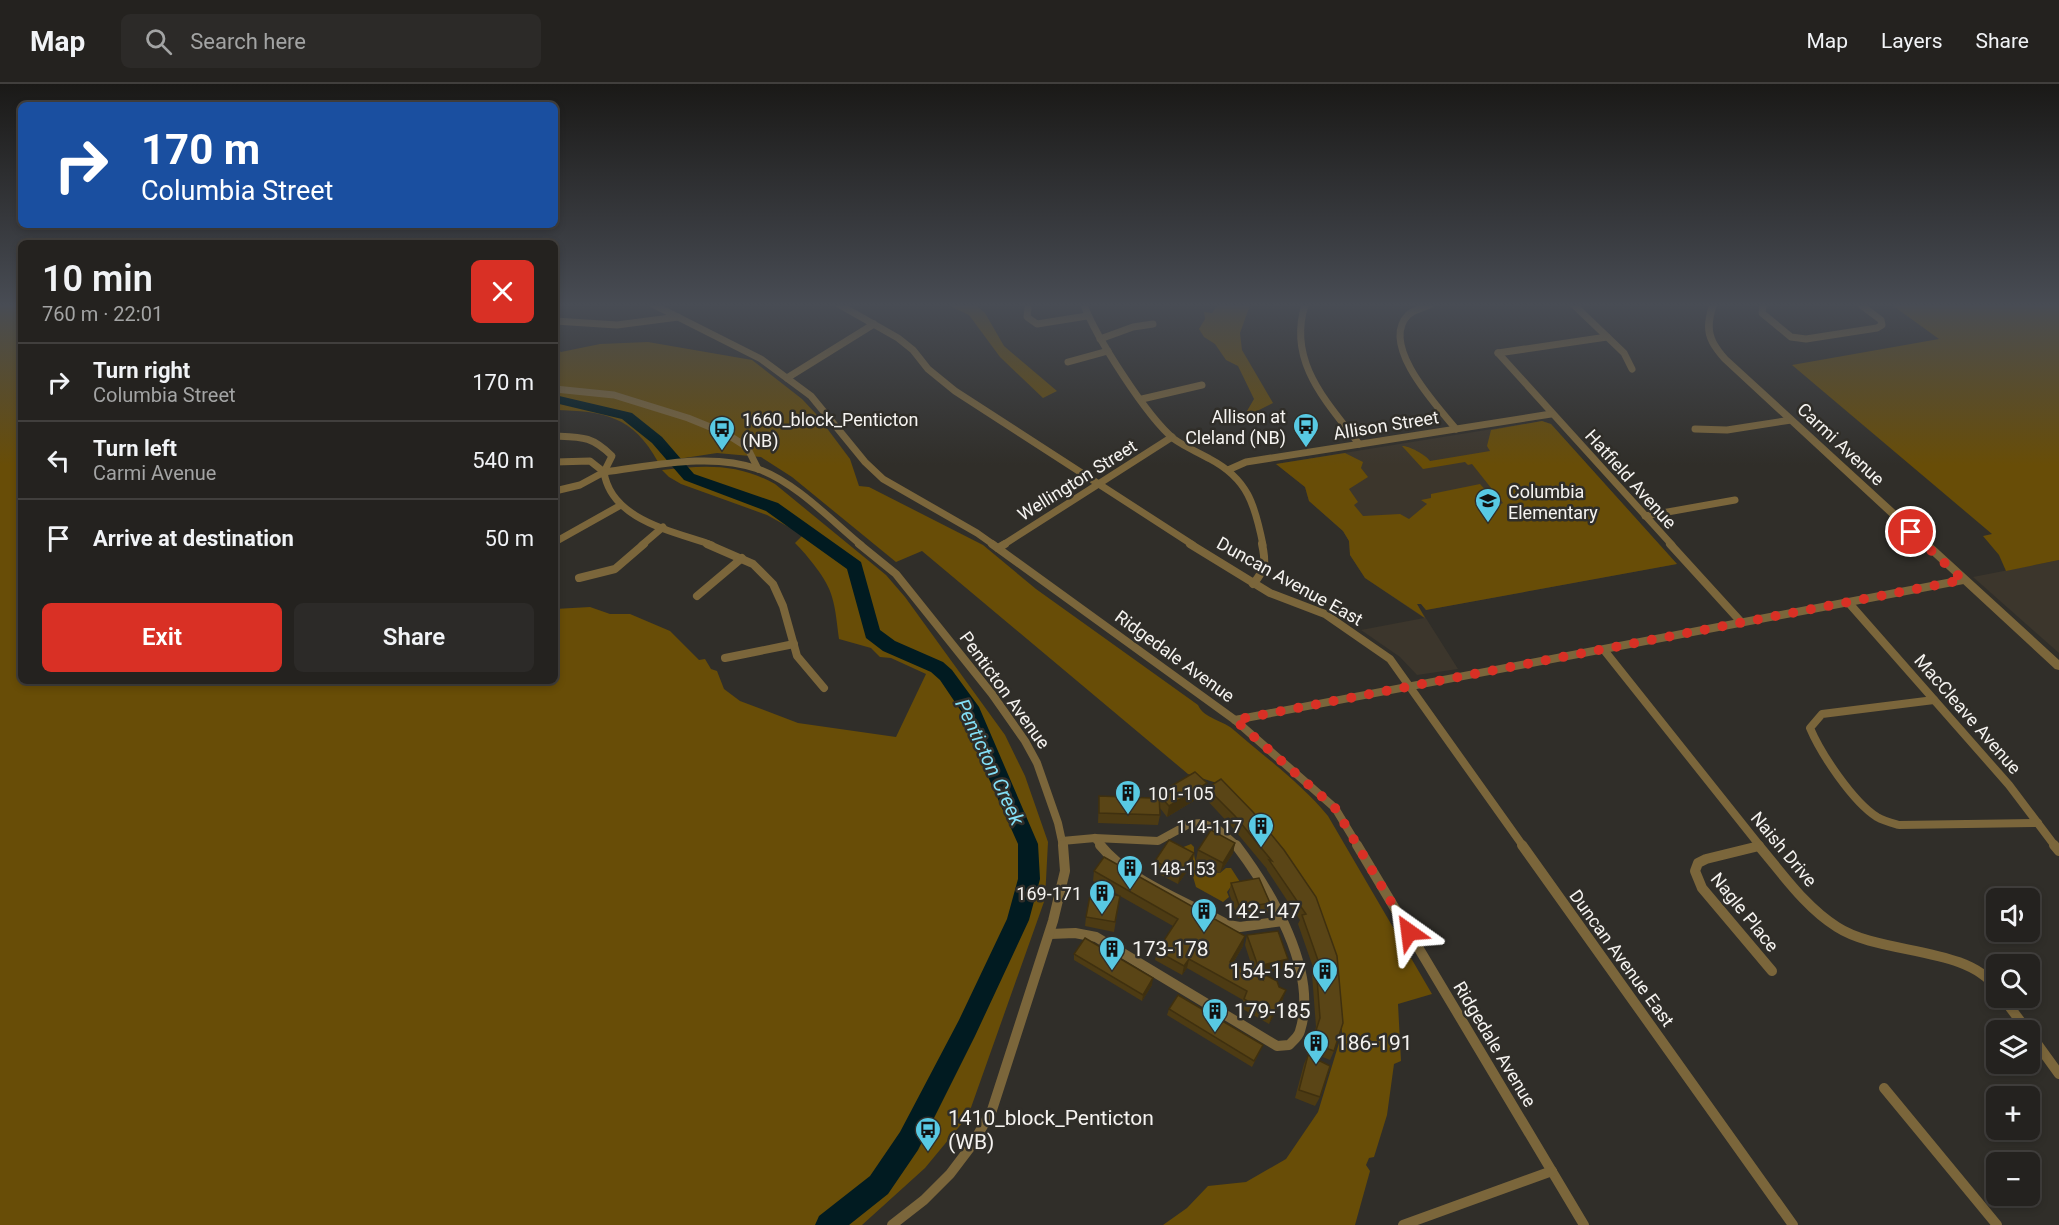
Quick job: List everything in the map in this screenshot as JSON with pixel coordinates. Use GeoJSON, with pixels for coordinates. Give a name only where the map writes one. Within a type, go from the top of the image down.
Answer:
{"type":"FeatureCollection","features":[{"type":"Feature","properties":{"kind":"street","name":"Ridgedale Avenue"},"geometry":{"type":"LineString","coordinates":[[760,358],[810,396],[865,462],[883,479],[977,533],[1235,720],[1335,808],[1584,1225]]}},
{"type":"Feature","properties":{"kind":"street"},"geometry":{"type":"LineString","coordinates":[[787,378],[819,358]]}},
{"type":"Feature","properties":{"kind":"street","name":"Duncan Avenue East"},"geometry":{"type":"LineString","coordinates":[[919,358],[928,369],[955,391],[1253,584],[1324,614],[1390,659],[1793,1225]]}},
{"type":"Feature","properties":{"kind":"street"},"geometry":{"type":"LineString","coordinates":[[1068,363],[1084,358]]}},
{"type":"Feature","properties":{"kind":"street"},"geometry":{"type":"LineString","coordinates":[[1113,358],[1172,437],[1228,470],[1242,483],[1249,495],[1266,562],[1264,571],[1253,584]]}},
{"type":"Feature","properties":{"kind":"street"},"geometry":{"type":"LineString","coordinates":[[1303,358],[1316,383],[1359,444]]}},
{"type":"Feature","properties":{"kind":"street"},"geometry":{"type":"LineString","coordinates":[[1403,358],[1410,372],[1456,429]]}},
{"type":"Feature","properties":{"kind":"street","name":"Hatfield Avenue"},"geometry":{"type":"LineString","coordinates":[[1503,358],[1742,623]]}},
{"type":"Feature","properties":{"kind":"street"},"geometry":{"type":"LineString","coordinates":[[1627,358],[1632,369]]}},
{"type":"Feature","properties":{"kind":"street","name":"Carmi Avenue"},"geometry":{"type":"LineString","coordinates":[[1726,358],[1963,580],[2059,666]]}},
{"type":"Feature","properties":{"kind":"street"},"geometry":{"type":"LineString","coordinates":[[1142,399],[1202,385]]}},
{"type":"Feature","properties":{"kind":"street","name":"Penticton Avenue"},"geometry":{"type":"LineString","coordinates":[[558,389],[614,395],[688,418],[725,433],[747,447],[758,469],[788,485],[896,574],[992,694],[1025,741],[1049,792],[1062,841],[1065,871],[1050,934],[992,1110],[972,1149],[949,1178],[926,1200],[892,1225]]}},
{"type":"Feature","properties":{"kind":"street","name":"Allison Street"},"geometry":{"type":"LineString","coordinates":[[1228,470],[1246,462],[1551,414]]}},
{"type":"Feature","properties":{"kind":"street"},"geometry":{"type":"LineString","coordinates":[[1695,429],[1727,430],[1791,420]]}},
{"type":"Feature","properties":{"kind":"street"},"geometry":{"type":"LineString","coordinates":[[558,436],[596,440],[612,456],[604,472]]}},
{"type":"Feature","properties":{"kind":"street","name":"Wellington Street"},"geometry":{"type":"LineString","coordinates":[[998,548],[1172,437]]}},
{"type":"Feature","properties":{"kind":"street"},"geometry":{"type":"LineString","coordinates":[[558,462],[590,461],[604,472],[609,492],[631,513],[742,558],[761,570],[777,588],[784,603],[801,664],[824,688]]}},
{"type":"Feature","properties":{"kind":"street"},"geometry":{"type":"LineString","coordinates":[[558,490],[580,485],[604,472],[686,462],[723,462],[758,469]]}},
{"type":"Feature","properties":{"kind":"street"},"geometry":{"type":"LineString","coordinates":[[1645,516],[1735,500]]}},
{"type":"Feature","properties":{"kind":"street"},"geometry":{"type":"LineString","coordinates":[[558,540],[621,505]]}},
{"type":"Feature","properties":{"kind":"street"},"geometry":{"type":"LineString","coordinates":[[579,578],[615,569],[663,527]]}},
{"type":"Feature","properties":{"kind":"street"},"geometry":{"type":"LineString","coordinates":[[697,596],[742,558]]}},
{"type":"Feature","properties":{"kind":"street"},"geometry":{"type":"LineString","coordinates":[[1235,720],[1963,580]]}},
{"type":"Feature","properties":{"kind":"street","name":"MacCleave Avenue"},"geometry":{"type":"LineString","coordinates":[[1848,602],[2009,785],[2059,851]]}},
{"type":"Feature","properties":{"kind":"street"},"geometry":{"type":"LineString","coordinates":[[724,658],[794,644]]}},
{"type":"Feature","properties":{"kind":"street","name":"Naish Drive"},"geometry":{"type":"LineString","coordinates":[[1604,650],[1807,903],[1838,928],[1865,940],[1964,963],[1986,977]]}},
{"type":"Feature","properties":{"kind":"street"},"geometry":{"type":"LineString","coordinates":[[1934,700],[1822,714],[1809,728],[1815,740],[1862,804],[1873,814],[1886,821],[1899,825],[2038,823]]}},
{"type":"Feature","properties":{"kind":"street"},"geometry":{"type":"LineString","coordinates":[[1050,934],[1075,933],[1096,937],[1277,1046],[1289,1045],[1300,1032],[1304,998],[1300,960],[1266,886],[1236,845],[1219,830],[1202,823],[1189,824],[1158,841],[1095,838],[1062,841]]}},
{"type":"Feature","properties":{"kind":"street"},"geometry":{"type":"LineString","coordinates":[[1095,838],[1103,851],[1122,866],[1228,925],[1256,926],[1283,921]]}},
{"type":"Feature","properties":{"kind":"street","name":"Nagle Place"},"geometry":{"type":"LineString","coordinates":[[1759,846],[1706,859],[1698,863],[1695,871],[1702,888],[1772,971]]}},
{"type":"Feature","properties":{"kind":"street"},"geometry":{"type":"LineString","coordinates":[[2040,1048],[2059,1074]]}},
{"type":"Feature","properties":{"kind":"street"},"geometry":{"type":"LineString","coordinates":[[1884,1088],[1997,1225]]}},
{"type":"Feature","properties":{"kind":"street"},"geometry":{"type":"LineString","coordinates":[[1402,1225],[1551,1171]]}},
{"type":"Feature","properties":{"kind":"shaded area"},"geometry":{"type":"Polygon","coordinates":[[[0,358],[18,358],[18,684],[558,684],[558,609],[590,607],[610,614],[630,614],[670,631],[699,660],[705,659],[711,669],[717,671],[724,689],[740,701],[798,723],[896,737],[926,674],[891,658],[880,657],[871,648],[839,639],[830,590],[816,568],[795,543],[803,535],[767,515],[681,484],[662,470],[720,467],[748,472],[775,484],[886,575],[905,597],[1005,735],[1025,776],[1048,842],[1045,899],[968,1116],[925,1168],[862,1225],[0,1225],[0,358]]]}},
{"type":"Feature","properties":{"kind":"shaded area"},"geometry":{"type":"Polygon","coordinates":[[[558,358],[752,360],[802,399],[817,415],[850,459],[859,486],[869,487],[983,545],[1036,589],[1198,705],[1209,716],[1230,727],[1318,804],[1328,816],[1432,994],[1398,1004],[1401,1061],[1394,1064],[1387,1115],[1374,1157],[1369,1158],[1366,1165],[1370,1171],[1355,1225],[1163,1225],[1187,1208],[1208,1186],[1246,1182],[1286,1159],[1318,1112],[1342,1033],[1336,959],[1217,783],[1188,774],[922,551],[896,562],[792,477],[761,457],[717,453],[658,462],[638,435],[616,419],[588,412],[558,410],[558,358]]]}},
{"type":"Feature","properties":{"kind":"shaded area"},"geometry":{"type":"Polygon","coordinates":[[[1001,358],[1018,358],[1057,391],[1043,398],[1001,358]]]}},
{"type":"Feature","properties":{"kind":"shaded area"},"geometry":{"type":"Polygon","coordinates":[[[1225,358],[1247,358],[1273,403],[1253,413],[1247,411],[1254,399],[1238,366],[1225,358]]]}},
{"type":"Feature","properties":{"kind":"shaded area"},"geometry":{"type":"Polygon","coordinates":[[[1830,358],[2059,358],[2059,560],[2006,571],[1999,555],[1983,536],[1992,534],[1792,365],[1830,358]]]}},
{"type":"Feature","properties":{"kind":"shaded area","name":"Columbia Elementary"},"geometry":{"type":"Polygon","coordinates":[[[1542,421],[1551,424],[1677,564],[1426,610],[1421,604],[1417,604],[1458,669],[1417,675],[1400,657],[1361,630],[1424,618],[1365,578],[1350,555],[1349,541],[1343,531],[1309,501],[1305,487],[1276,464],[1542,421]]]}},
{"type":"Feature","properties":{"kind":"shaded area","name":"Columbia Elementary"},"geometry":{"type":"Polygon","coordinates":[[[1542,421],[1551,424],[1677,564],[1426,610],[1421,604],[1417,604],[1425,618],[1365,578],[1350,555],[1349,541],[1343,531],[1309,501],[1305,487],[1276,464],[1345,453],[1363,462],[1361,468],[1368,477],[1349,489],[1358,502],[1354,505],[1363,516],[1400,514],[1409,519],[1427,504],[1421,500],[1431,498],[1431,494],[1480,484],[1499,505],[1503,503],[1472,464],[1468,465],[1465,462],[1423,469],[1402,446],[1417,451],[1430,461],[1490,451],[1487,446],[1491,430],[1542,421]]]}},
{"type":"Feature","properties":{"kind":"shaded area"},"geometry":{"type":"Polygon","coordinates":[[[2059,560],[2059,653],[1973,577],[2059,560]]]}},
{"type":"Feature","properties":{"kind":"shaded area"},"geometry":{"type":"Polygon","coordinates":[[[1191,844],[1200,867],[1220,873],[1226,868],[1231,868],[1240,882],[1232,885],[1227,892],[1229,897],[1223,902],[1196,887],[1192,873],[1194,865],[1192,859],[1181,848],[1191,844]]]}},
{"type":"Feature","properties":{"kind":"building"},"geometry":{"type":"Polygon","coordinates":[[[1195,772],[1207,783],[1169,806],[1159,795],[1160,815],[1099,813],[1099,796],[1151,798],[1195,772]]]}},
{"type":"Feature","properties":{"kind":"building"},"geometry":{"type":"Polygon","coordinates":[[[1221,779],[1253,812],[1284,850],[1316,897],[1337,956],[1343,1023],[1334,1051],[1312,1043],[1320,1018],[1316,965],[1320,966],[1302,915],[1306,914],[1269,860],[1272,861],[1235,816],[1207,788],[1221,779]]]}},
{"type":"Feature","properties":{"kind":"building"},"geometry":{"type":"Polygon","coordinates":[[[1211,830],[1235,843],[1223,863],[1198,850],[1211,830]]]}},
{"type":"Feature","properties":{"kind":"building"},"geometry":{"type":"Polygon","coordinates":[[[1169,840],[1194,853],[1180,874],[1155,861],[1169,840]]]}},
{"type":"Feature","properties":{"kind":"building"},"geometry":{"type":"Polygon","coordinates":[[[1104,857],[1245,936],[1230,962],[1263,980],[1260,972],[1277,981],[1279,987],[1286,990],[1272,1015],[1244,999],[1247,991],[1189,959],[1184,966],[1157,951],[1178,919],[1094,871],[1104,857]]]}},
{"type":"Feature","properties":{"kind":"building"},"geometry":{"type":"Polygon","coordinates":[[[1259,878],[1270,903],[1240,908],[1231,883],[1259,878]]]}},
{"type":"Feature","properties":{"kind":"building","name":"169-171"},"geometry":{"type":"Polygon","coordinates":[[[1091,890],[1120,896],[1115,922],[1086,917],[1091,890]]]}},
{"type":"Feature","properties":{"kind":"building"},"geometry":{"type":"Polygon","coordinates":[[[1278,931],[1288,959],[1258,966],[1247,935],[1278,931]]]}},
{"type":"Feature","properties":{"kind":"building","name":"173-178"},"geometry":{"type":"Polygon","coordinates":[[[1085,938],[1153,978],[1143,995],[1074,954],[1085,938]]]}},
{"type":"Feature","properties":{"kind":"building","name":"179-185"},"geometry":{"type":"Polygon","coordinates":[[[1178,995],[1263,1045],[1254,1061],[1169,1009],[1178,995]]]}},
{"type":"Feature","properties":{"kind":"building"},"geometry":{"type":"Polygon","coordinates":[[[1308,1055],[1330,1066],[1320,1097],[1299,1090],[1308,1055]]]}},
{"type":"Feature","properties":{"kind":"waterway","name":"Penticton Creek"},"geometry":{"type":"LineString","coordinates":[[558,400],[627,416],[657,440],[689,477],[772,507],[855,566],[872,633],[889,646],[937,667],[946,675],[972,712],[983,743],[1028,844],[1029,879],[1018,920],[967,1028],[909,1141],[879,1185],[828,1225]]}},
{"type":"Feature","properties":{"kind":"place","name":"Allison at Cleland (NB)"},"geometry":{"type":"Point","coordinates":[1306,449]}},
{"type":"Feature","properties":{"kind":"place","name":"1660_block_Penticton (NB)"},"geometry":{"type":"Point","coordinates":[722,452]}},
{"type":"Feature","properties":{"kind":"place","name":"Columbia Elementary"},"geometry":{"type":"Point","coordinates":[1488,524]}},
{"type":"Feature","properties":{"kind":"place","name":"101-105"},"geometry":{"type":"Point","coordinates":[1128,816]}},
{"type":"Feature","properties":{"kind":"place","name":"114-117"},"geometry":{"type":"Point","coordinates":[1261,849]}},
{"type":"Feature","properties":{"kind":"place","name":"148-153"},"geometry":{"type":"Point","coordinates":[1130,891]}},
{"type":"Feature","properties":{"kind":"place","name":"169-171"},"geometry":{"type":"Point","coordinates":[1102,916]}},
{"type":"Feature","properties":{"kind":"place","name":"142-147"},"geometry":{"type":"Point","coordinates":[1204,934]}},
{"type":"Feature","properties":{"kind":"place","name":"173-178"},"geometry":{"type":"Point","coordinates":[1112,972]}},
{"type":"Feature","properties":{"kind":"place","name":"154-157"},"geometry":{"type":"Point","coordinates":[1325,994]}},
{"type":"Feature","properties":{"kind":"place","name":"179-185"},"geometry":{"type":"Point","coordinates":[1215,1034]}},
{"type":"Feature","properties":{"kind":"place","name":"186-191"},"geometry":{"type":"Point","coordinates":[1316,1066]}},
{"type":"Feature","properties":{"kind":"place","name":"1410_block_Penticton (WB)"},"geometry":{"type":"Point","coordinates":[928,1153]}},
{"type":"Feature","properties":{"kind":"route"},"geometry":{"type":"LineString","coordinates":[[1409,932],[1335,808],[1235,720],[1963,580],[1911,532]]}}]}
